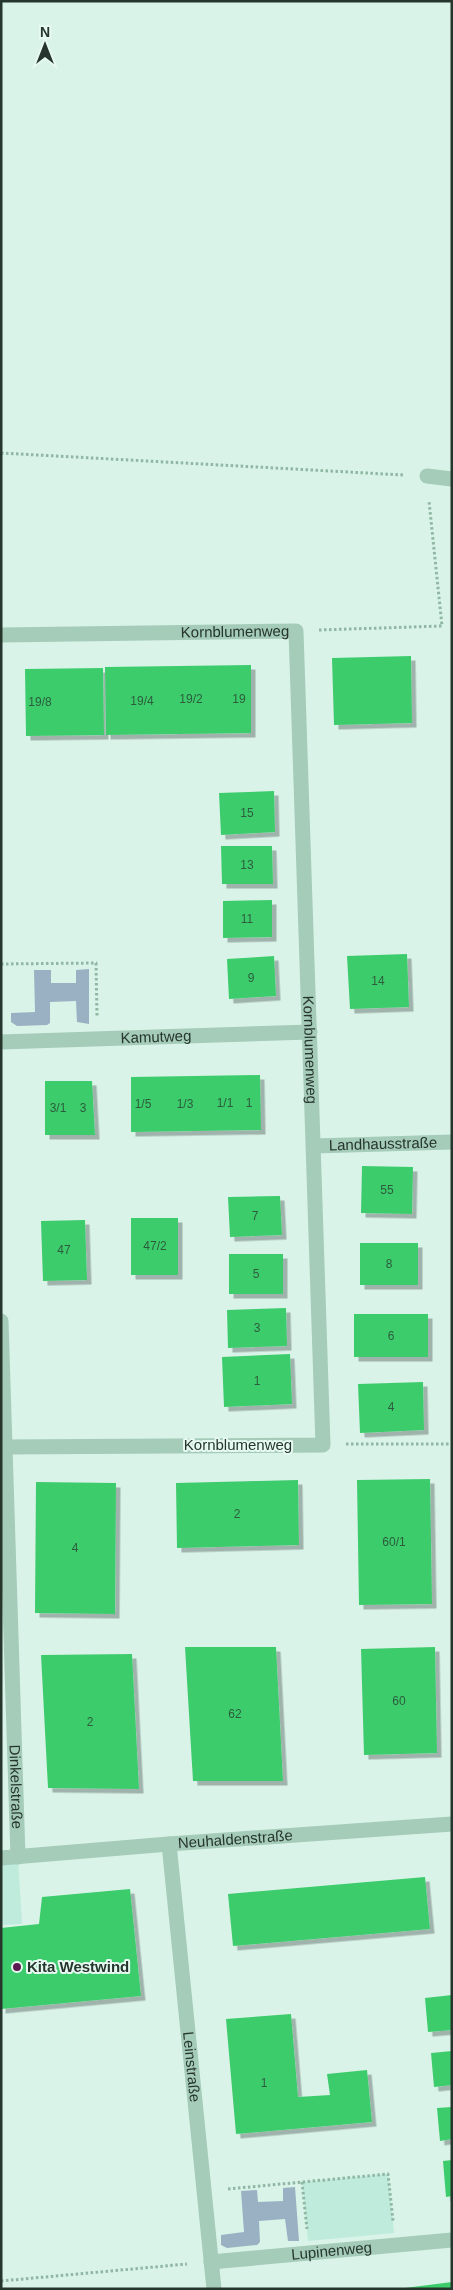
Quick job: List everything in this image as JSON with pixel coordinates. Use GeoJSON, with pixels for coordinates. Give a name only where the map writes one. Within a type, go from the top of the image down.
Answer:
{"type":"FeatureCollection","features":[{"type":"Feature","properties":{"kind":"street"},"geometry":{"type":"LineString","coordinates":[[427,476],[452,479]]}},
{"type":"Feature","properties":{"kind":"street","name":"Kornblumenweg"},"geometry":{"type":"LineString","coordinates":[[1,635],[296,631],[323,1444],[3,1447]]}},
{"type":"Feature","properties":{"kind":"street","name":"Kamutweg"},"geometry":{"type":"LineString","coordinates":[[1,1042],[310,1032]]}},
{"type":"Feature","properties":{"kind":"street","name":"Landhausstraße"},"geometry":{"type":"LineString","coordinates":[[314,1146],[452,1142]]}},
{"type":"Feature","properties":{"kind":"street","name":"Dinkelstraße"},"geometry":{"type":"LineString","coordinates":[[1,1321],[3,1447],[18,1857]]}},
{"type":"Feature","properties":{"kind":"street","name":"Neuhaldenstraße"},"geometry":{"type":"LineString","coordinates":[[1,1858],[452,1824]]}},
{"type":"Feature","properties":{"kind":"street","name":"Leinstraße"},"geometry":{"type":"LineString","coordinates":[[169,1844],[214,2289]]}},
{"type":"Feature","properties":{"kind":"street","name":"Lupinenweg"},"geometry":{"type":"LineString","coordinates":[[211,2262],[452,2240]]}},
{"type":"Feature","properties":{"kind":"path"},"geometry":{"type":"LineString","coordinates":[[1,453],[427,476],[442,626],[296,631]]}},
{"type":"Feature","properties":{"kind":"path"},"geometry":{"type":"LineString","coordinates":[[1,964],[96,963],[98,1039]]}},
{"type":"Feature","properties":{"kind":"path"},"geometry":{"type":"LineString","coordinates":[[323,1444],[452,1444]]}},
{"type":"Feature","properties":{"kind":"path"},"geometry":{"type":"LineString","coordinates":[[205,2191],[388,2174],[396,2245]]}},
{"type":"Feature","properties":{"kind":"path"},"geometry":{"type":"LineString","coordinates":[[302,2182],[309,2253]]}},
{"type":"Feature","properties":{"kind":"path"},"geometry":{"type":"LineString","coordinates":[[1,2280],[211,2262]]}},
{"type":"Feature","properties":{"kind":"shaded area"},"geometry":{"type":"Polygon","coordinates":[[[89,969],[89,1024],[77,1022],[76,1001],[50,1002],[50,1023],[47,1025],[17,1026],[11,1022],[11,1013],[35,1012],[34,970],[51,970],[51,983],[76,983],[76,970],[89,969]]]}},
{"type":"Feature","properties":{"kind":"shaded area"},"geometry":{"type":"Polygon","coordinates":[[[18,1857],[22,1924],[1,1925],[1,1858],[18,1857]]]}},
{"type":"Feature","properties":{"kind":"shaded area"},"geometry":{"type":"Polygon","coordinates":[[[388,2174],[394,2233],[308,2241],[302,2182],[388,2174]]]}},
{"type":"Feature","properties":{"kind":"shaded area"},"geometry":{"type":"Polygon","coordinates":[[[295,2187],[299,2241],[288,2241],[285,2219],[259,2221],[260,2242],[257,2245],[227,2248],[221,2245],[221,2235],[244,2232],[241,2191],[257,2190],[258,2202],[283,2201],[283,2188],[295,2187]]]}},
{"type":"Feature","properties":{"kind":"building"},"geometry":{"type":"Polygon","coordinates":[[[411,656],[412,723],[334,725],[332,658],[411,656]]]}},
{"type":"Feature","properties":{"kind":"building"},"geometry":{"type":"Polygon","coordinates":[[[251,665],[251,733],[106,735],[105,667],[251,665]]]}},
{"type":"Feature","properties":{"kind":"building"},"geometry":{"type":"Polygon","coordinates":[[[103,668],[104,735],[26,736],[25,669],[103,668]]]}},
{"type":"Feature","properties":{"kind":"building"},"geometry":{"type":"Polygon","coordinates":[[[274,791],[275,832],[221,835],[219,793],[274,791]]]}},
{"type":"Feature","properties":{"kind":"building"},"geometry":{"type":"Polygon","coordinates":[[[221,846],[272,846],[273,884],[222,884],[221,846]]]}},
{"type":"Feature","properties":{"kind":"building"},"geometry":{"type":"Polygon","coordinates":[[[272,900],[272,937],[223,938],[223,901],[272,900]]]}},
{"type":"Feature","properties":{"kind":"building"},"geometry":{"type":"Polygon","coordinates":[[[407,954],[409,1007],[350,1009],[347,956],[407,954]]]}},
{"type":"Feature","properties":{"kind":"building"},"geometry":{"type":"Polygon","coordinates":[[[274,956],[276,996],[229,999],[227,959],[274,956]]]}},
{"type":"Feature","properties":{"kind":"building"},"geometry":{"type":"Polygon","coordinates":[[[260,1075],[261,1130],[131,1132],[131,1077],[260,1075]]]}},
{"type":"Feature","properties":{"kind":"building"},"geometry":{"type":"Polygon","coordinates":[[[45,1081],[92,1081],[95,1135],[45,1135],[45,1081]]]}},
{"type":"Feature","properties":{"kind":"building"},"geometry":{"type":"Polygon","coordinates":[[[362,1166],[413,1167],[412,1214],[361,1213],[362,1166]]]}},
{"type":"Feature","properties":{"kind":"building"},"geometry":{"type":"Polygon","coordinates":[[[280,1196],[282,1235],[230,1237],[228,1197],[280,1196]]]}},
{"type":"Feature","properties":{"kind":"building"},"geometry":{"type":"Polygon","coordinates":[[[131,1218],[178,1218],[178,1275],[131,1275],[131,1218]]]}},
{"type":"Feature","properties":{"kind":"building"},"geometry":{"type":"Polygon","coordinates":[[[85,1220],[87,1280],[43,1281],[41,1221],[85,1220]]]}},
{"type":"Feature","properties":{"kind":"building"},"geometry":{"type":"Polygon","coordinates":[[[360,1243],[418,1243],[418,1285],[360,1285],[360,1243]]]}},
{"type":"Feature","properties":{"kind":"building"},"geometry":{"type":"Polygon","coordinates":[[[229,1254],[283,1254],[283,1294],[229,1294],[229,1254]]]}},
{"type":"Feature","properties":{"kind":"building"},"geometry":{"type":"Polygon","coordinates":[[[286,1308],[287,1346],[228,1348],[227,1310],[286,1308]]]}},
{"type":"Feature","properties":{"kind":"building"},"geometry":{"type":"Polygon","coordinates":[[[354,1314],[428,1314],[428,1357],[354,1357],[354,1314]]]}},
{"type":"Feature","properties":{"kind":"building"},"geometry":{"type":"Polygon","coordinates":[[[290,1354],[292,1404],[224,1407],[222,1357],[290,1354]]]}},
{"type":"Feature","properties":{"kind":"building"},"geometry":{"type":"Polygon","coordinates":[[[423,1382],[424,1430],[360,1433],[358,1384],[423,1382]]]}},
{"type":"Feature","properties":{"kind":"building"},"geometry":{"type":"Polygon","coordinates":[[[430,1479],[432,1604],[359,1605],[357,1480],[430,1479]]]}},
{"type":"Feature","properties":{"kind":"building"},"geometry":{"type":"Polygon","coordinates":[[[298,1480],[299,1545],[177,1548],[176,1483],[298,1480]]]}},
{"type":"Feature","properties":{"kind":"building"},"geometry":{"type":"Polygon","coordinates":[[[36,1482],[116,1483],[115,1614],[35,1613],[36,1482]]]}},
{"type":"Feature","properties":{"kind":"building"},"geometry":{"type":"Polygon","coordinates":[[[185,1647],[276,1647],[283,1781],[193,1781],[185,1647]]]}},
{"type":"Feature","properties":{"kind":"building"},"geometry":{"type":"Polygon","coordinates":[[[435,1647],[437,1753],[364,1755],[361,1649],[435,1647]]]}},
{"type":"Feature","properties":{"kind":"building"},"geometry":{"type":"Polygon","coordinates":[[[132,1654],[139,1789],[48,1788],[41,1655],[132,1654]]]}},
{"type":"Feature","properties":{"kind":"building"},"geometry":{"type":"Polygon","coordinates":[[[425,1877],[430,1929],[233,1946],[228,1894],[425,1877]]]}},
{"type":"Feature","properties":{"kind":"building"},"geometry":{"type":"Polygon","coordinates":[[[130,1889],[141,1996],[1,2009],[1,1928],[39,1924],[42,1897],[130,1889]]]}},
{"type":"Feature","properties":{"kind":"building"},"geometry":{"type":"Polygon","coordinates":[[[452,1995],[452,2030],[428,2032],[425,1998],[452,1995]]]}},
{"type":"Feature","properties":{"kind":"building"},"geometry":{"type":"Polygon","coordinates":[[[291,2014],[298,2097],[330,2095],[327,2074],[367,2070],[372,2122],[236,2134],[226,2019],[291,2014]]]}},
{"type":"Feature","properties":{"kind":"building"},"geometry":{"type":"Polygon","coordinates":[[[452,2051],[452,2085],[434,2087],[431,2053],[452,2051]]]}},
{"type":"Feature","properties":{"kind":"building"},"geometry":{"type":"Polygon","coordinates":[[[452,2107],[452,2139],[440,2141],[437,2108],[452,2107]]]}},
{"type":"Feature","properties":{"kind":"building"},"geometry":{"type":"Polygon","coordinates":[[[452,2160],[452,2196],[446,2197],[443,2161],[452,2160]]]}},
{"type":"Feature","properties":{"kind":"building"},"geometry":{"type":"Polygon","coordinates":[[[452,2282],[452,2289],[405,2289],[405,2288],[452,2282]]]}},
{"type":"Feature","properties":{"kind":"place","name":"Kita Westwind"},"geometry":{"type":"Point","coordinates":[17,1967]}}]}
